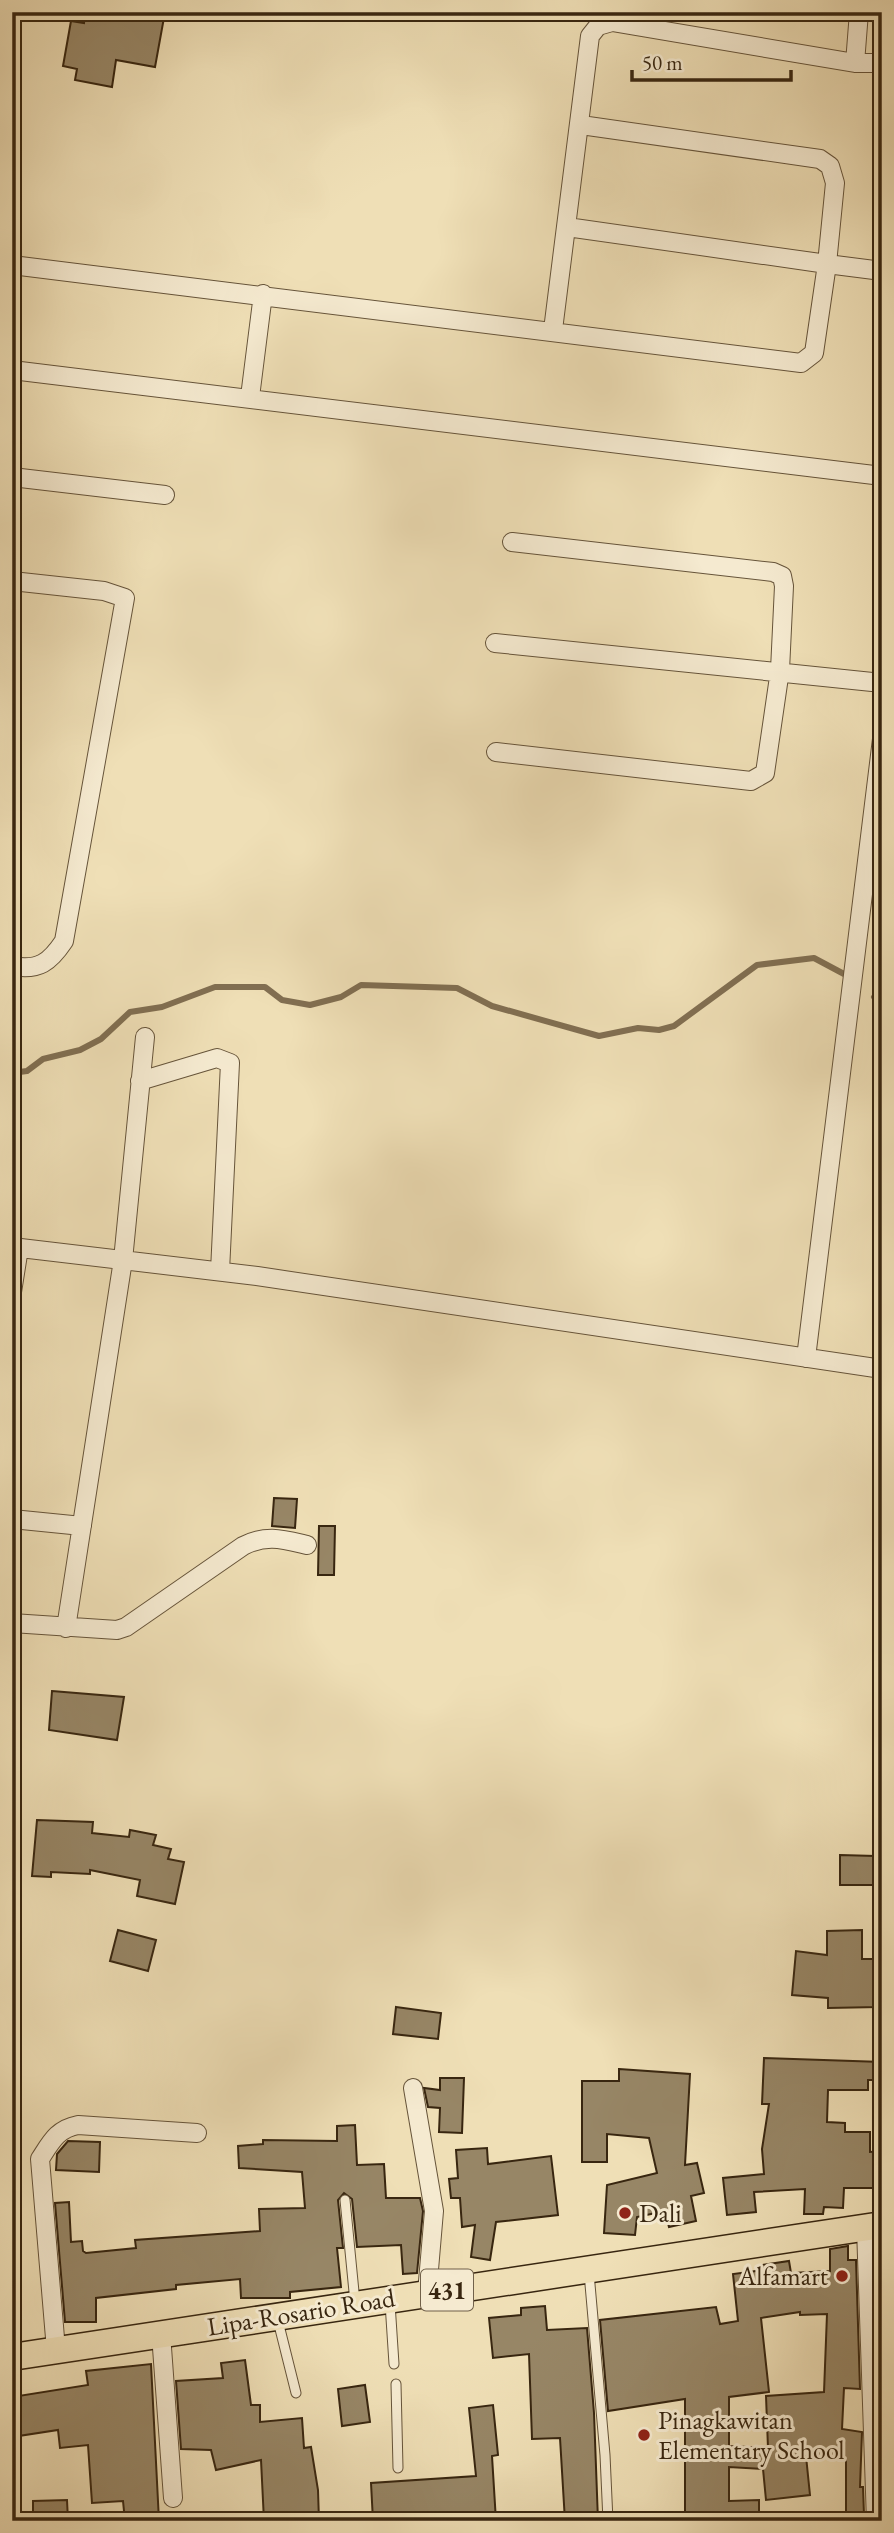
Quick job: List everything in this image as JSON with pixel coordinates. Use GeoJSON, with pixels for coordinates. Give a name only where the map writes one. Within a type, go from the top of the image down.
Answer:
{"type":"FeatureCollection","features":[{"type":"Feature","properties":{"kind":"main road","name":"Lipa-Rosario Road"},"geometry":{"type":"LineString","coordinates":[[12,2357],[427,2292],[874,2227]]}},
{"type":"Feature","properties":{"kind":"street"},"geometry":{"type":"LineString","coordinates":[[855,63],[859,12]]}},
{"type":"Feature","properties":{"kind":"street"},"geometry":{"type":"LineString","coordinates":[[553,330],[581,125],[590,36],[598,26],[612,22],[855,63],[882,63]]}},
{"type":"Feature","properties":{"kind":"street"},"geometry":{"type":"LineString","coordinates":[[12,265],[553,330],[801,363],[814,353],[835,183],[830,166],[820,159],[581,125]]}},
{"type":"Feature","properties":{"kind":"street"},"geometry":{"type":"LineString","coordinates":[[567,227],[882,271]]}},
{"type":"Feature","properties":{"kind":"street"},"geometry":{"type":"LineString","coordinates":[[250,397],[263,294]]}},
{"type":"Feature","properties":{"kind":"street"},"geometry":{"type":"LineString","coordinates":[[12,370],[882,476]]}},
{"type":"Feature","properties":{"kind":"street"},"geometry":{"type":"LineString","coordinates":[[12,477],[165,495]]}},
{"type":"Feature","properties":{"kind":"street"},"geometry":{"type":"LineString","coordinates":[[496,752],[751,781],[765,773],[780,670],[785,586],[782,576],[773,572],[512,542]]}},
{"type":"Feature","properties":{"kind":"street"},"geometry":{"type":"LineString","coordinates":[[12,580],[104,591],[125,598],[64,940],[50,962],[29,969],[12,965]]}},
{"type":"Feature","properties":{"kind":"street"},"geometry":{"type":"LineString","coordinates":[[495,643],[882,682]]}},
{"type":"Feature","properties":{"kind":"street"},"geometry":{"type":"LineString","coordinates":[[806,1358],[882,740]]}},
{"type":"Feature","properties":{"kind":"street"},"geometry":{"type":"LineString","coordinates":[[66,1628],[123,1260],[145,1037]]}},
{"type":"Feature","properties":{"kind":"street"},"geometry":{"type":"LineString","coordinates":[[140,1082],[217,1058],[230,1062],[220,1271]]}},
{"type":"Feature","properties":{"kind":"street"},"geometry":{"type":"LineString","coordinates":[[12,1292],[16,1247],[220,1271],[882,1369]]}},
{"type":"Feature","properties":{"kind":"street"},"geometry":{"type":"LineString","coordinates":[[12,1519],[82,1526]]}},
{"type":"Feature","properties":{"kind":"street"},"geometry":{"type":"LineString","coordinates":[[12,1623],[117,1630],[127,1627],[243,1546],[260,1538],[270,1536],[306,1545]]}},
{"type":"Feature","properties":{"kind":"street"},"geometry":{"type":"LineString","coordinates":[[413,2088],[434,2211],[427,2292]]}},
{"type":"Feature","properties":{"kind":"street"},"geometry":{"type":"LineString","coordinates":[[56,2350],[40,2159],[52,2138],[63,2128],[78,2125],[197,2133]]}},
{"type":"Feature","properties":{"kind":"street"},"geometry":{"type":"LineString","coordinates":[[874,2227],[878,2457],[876,2521]]}},
{"type":"Feature","properties":{"kind":"street"},"geometry":{"type":"LineString","coordinates":[[161,2334],[173,2498]]}},
{"type":"Feature","properties":{"kind":"lane"},"geometry":{"type":"LineString","coordinates":[[345,2200],[355,2304]]}},
{"type":"Feature","properties":{"kind":"lane"},"geometry":{"type":"LineString","coordinates":[[588,2268],[605,2455],[608,2521]]}},
{"type":"Feature","properties":{"kind":"lane"},"geometry":{"type":"LineString","coordinates":[[390,2298],[394,2364]]}},
{"type":"Feature","properties":{"kind":"lane"},"geometry":{"type":"LineString","coordinates":[[276,2316],[296,2393]]}},
{"type":"Feature","properties":{"kind":"lane"},"geometry":{"type":"LineString","coordinates":[[396,2384],[398,2468]]}},
{"type":"Feature","properties":{"kind":"building"},"geometry":{"type":"Polygon","coordinates":[[[85,12],[165,12],[155,67],[116,60],[112,87],[75,80],[77,69],[63,66],[71,21],[84,23],[85,12]]]}},
{"type":"Feature","properties":{"kind":"building"},"geometry":{"type":"Polygon","coordinates":[[[274,1498],[297,1499],[295,1528],[272,1526],[274,1498]]]}},
{"type":"Feature","properties":{"kind":"building"},"geometry":{"type":"Polygon","coordinates":[[[319,1526],[335,1526],[334,1575],[318,1575],[319,1526]]]}},
{"type":"Feature","properties":{"kind":"building"},"geometry":{"type":"Polygon","coordinates":[[[52,1691],[124,1697],[117,1740],[49,1730],[52,1691]]]}},
{"type":"Feature","properties":{"kind":"building"},"geometry":{"type":"Polygon","coordinates":[[[37,1820],[93,1822],[92,1833],[129,1837],[130,1830],[156,1835],[153,1845],[171,1849],[168,1859],[184,1862],[175,1904],[137,1896],[140,1880],[90,1870],[90,1874],[51,1872],[51,1877],[32,1876],[37,1820]]]}},
{"type":"Feature","properties":{"kind":"building"},"geometry":{"type":"Polygon","coordinates":[[[840,1855],[875,1856],[874,1885],[840,1885],[840,1855]]]}},
{"type":"Feature","properties":{"kind":"building"},"geometry":{"type":"Polygon","coordinates":[[[118,1930],[156,1940],[148,1971],[110,1961],[118,1930]]]}},
{"type":"Feature","properties":{"kind":"building"},"geometry":{"type":"Polygon","coordinates":[[[862,1930],[862,1959],[877,1959],[878,2007],[828,2008],[828,1998],[792,1995],[796,1951],[827,1955],[827,1931],[862,1930]]]}},
{"type":"Feature","properties":{"kind":"building"},"geometry":{"type":"Polygon","coordinates":[[[396,2007],[441,2013],[438,2039],[393,2034],[396,2007]]]}},
{"type":"Feature","properties":{"kind":"building"},"geometry":{"type":"Polygon","coordinates":[[[764,2058],[882,2062],[882,2080],[868,2080],[868,2090],[828,2090],[827,2122],[845,2123],[845,2132],[870,2132],[870,2152],[882,2151],[882,2188],[844,2188],[843,2208],[824,2207],[823,2214],[804,2214],[805,2189],[754,2192],[756,2212],[727,2215],[723,2178],[764,2174],[762,2149],[769,2104],[762,2104],[764,2058]]]}},
{"type":"Feature","properties":{"kind":"building"},"geometry":{"type":"Polygon","coordinates":[[[619,2069],[690,2074],[685,2165],[697,2163],[704,2193],[691,2196],[696,2221],[669,2227],[665,2211],[637,2217],[635,2235],[604,2233],[607,2185],[657,2173],[649,2138],[607,2134],[607,2162],[582,2162],[582,2081],[619,2081],[619,2069]]]}},
{"type":"Feature","properties":{"kind":"building"},"geometry":{"type":"Polygon","coordinates":[[[440,2078],[464,2078],[462,2133],[439,2132],[440,2108],[428,2107],[424,2088],[440,2090],[440,2078]]]}},
{"type":"Feature","properties":{"kind":"building"},"geometry":{"type":"Polygon","coordinates":[[[355,2125],[357,2165],[384,2164],[386,2198],[420,2198],[423,2211],[417,2273],[403,2274],[401,2245],[357,2247],[352,2199],[344,2193],[338,2200],[343,2248],[337,2248],[341,2287],[290,2292],[290,2298],[241,2298],[240,2279],[176,2285],[176,2289],[96,2298],[96,2322],[65,2322],[55,2203],[69,2202],[71,2242],[82,2241],[83,2251],[86,2253],[136,2248],[135,2240],[260,2231],[259,2209],[305,2208],[302,2172],[239,2168],[238,2146],[263,2144],[263,2140],[337,2141],[337,2126],[355,2125]]]}},
{"type":"Feature","properties":{"kind":"building"},"geometry":{"type":"Polygon","coordinates":[[[68,2141],[100,2142],[99,2172],[56,2170],[57,2154],[68,2141]]]}},
{"type":"Feature","properties":{"kind":"building"},"geometry":{"type":"Polygon","coordinates":[[[487,2148],[488,2164],[551,2156],[558,2215],[496,2222],[490,2260],[471,2257],[475,2225],[462,2227],[460,2198],[451,2198],[449,2179],[458,2178],[456,2150],[487,2148]]]}},
{"type":"Feature","properties":{"kind":"building"},"geometry":{"type":"Polygon","coordinates":[[[848,2246],[848,2260],[856,2260],[860,2389],[844,2388],[842,2429],[862,2432],[860,2487],[863,2487],[864,2515],[846,2515],[846,2459],[806,2456],[810,2495],[766,2500],[763,2469],[729,2467],[729,2501],[759,2500],[759,2521],[685,2521],[685,2399],[608,2411],[600,2320],[716,2307],[720,2324],[738,2321],[733,2274],[763,2270],[762,2265],[789,2261],[791,2273],[830,2271],[830,2249],[848,2246]],[[800,2312],[761,2318],[769,2392],[729,2397],[729,2446],[768,2448],[766,2396],[824,2392],[827,2314],[800,2315],[800,2312]]]}},
{"type":"Feature","properties":{"kind":"building"},"geometry":{"type":"Polygon","coordinates":[[[878,2260],[882,2260],[882,2356],[878,2260]]]}},
{"type":"Feature","properties":{"kind":"building"},"geometry":{"type":"Polygon","coordinates":[[[545,2306],[547,2330],[587,2328],[594,2413],[598,2521],[565,2521],[560,2438],[532,2439],[529,2354],[493,2358],[489,2318],[521,2315],[521,2308],[545,2306]]]}},
{"type":"Feature","properties":{"kind":"building"},"geometry":{"type":"Polygon","coordinates":[[[245,2360],[251,2405],[260,2405],[260,2422],[302,2418],[304,2448],[311,2447],[318,2490],[319,2521],[264,2521],[261,2460],[216,2470],[211,2450],[181,2449],[176,2381],[223,2378],[221,2363],[245,2360]]]}},
{"type":"Feature","properties":{"kind":"building"},"geometry":{"type":"Polygon","coordinates":[[[151,2364],[159,2521],[125,2521],[123,2501],[92,2503],[88,2445],[60,2448],[58,2430],[12,2437],[12,2397],[88,2385],[86,2371],[151,2364]]]}},
{"type":"Feature","properties":{"kind":"building"},"geometry":{"type":"Polygon","coordinates":[[[365,2385],[370,2422],[342,2426],[338,2389],[365,2385]]]}},
{"type":"Feature","properties":{"kind":"building"},"geometry":{"type":"Polygon","coordinates":[[[493,2405],[498,2455],[492,2456],[496,2521],[373,2521],[371,2483],[476,2476],[469,2408],[493,2405]]]}},
{"type":"Feature","properties":{"kind":"building"},"geometry":{"type":"Polygon","coordinates":[[[67,2500],[68,2521],[33,2521],[33,2501],[67,2500]]]}},
{"type":"Feature","properties":{"kind":"waterway"},"geometry":{"type":"LineString","coordinates":[[12,1073],[27,1071],[43,1059],[80,1050],[101,1039],[130,1012],[162,1007],[215,987],[265,987],[282,1000],[310,1005],[341,997],[361,985],[457,988],[492,1006],[599,1036],[638,1028],[659,1030],[674,1026],[757,965],[814,958],[844,974]]}},
{"type":"Feature","properties":{"kind":"waterway"},"geometry":{"type":"LineString","coordinates":[[874,997],[882,1005]]}},
{"type":"Feature","properties":{"kind":"place","name":"Dali"},"geometry":{"type":"Point","coordinates":[625,2213]}},
{"type":"Feature","properties":{"kind":"place","name":"Alfamart"},"geometry":{"type":"Point","coordinates":[842,2276]}},
{"type":"Feature","properties":{"kind":"place","name":"Pinagkawitan Elementary School"},"geometry":{"type":"Point","coordinates":[644,2435]}}]}
